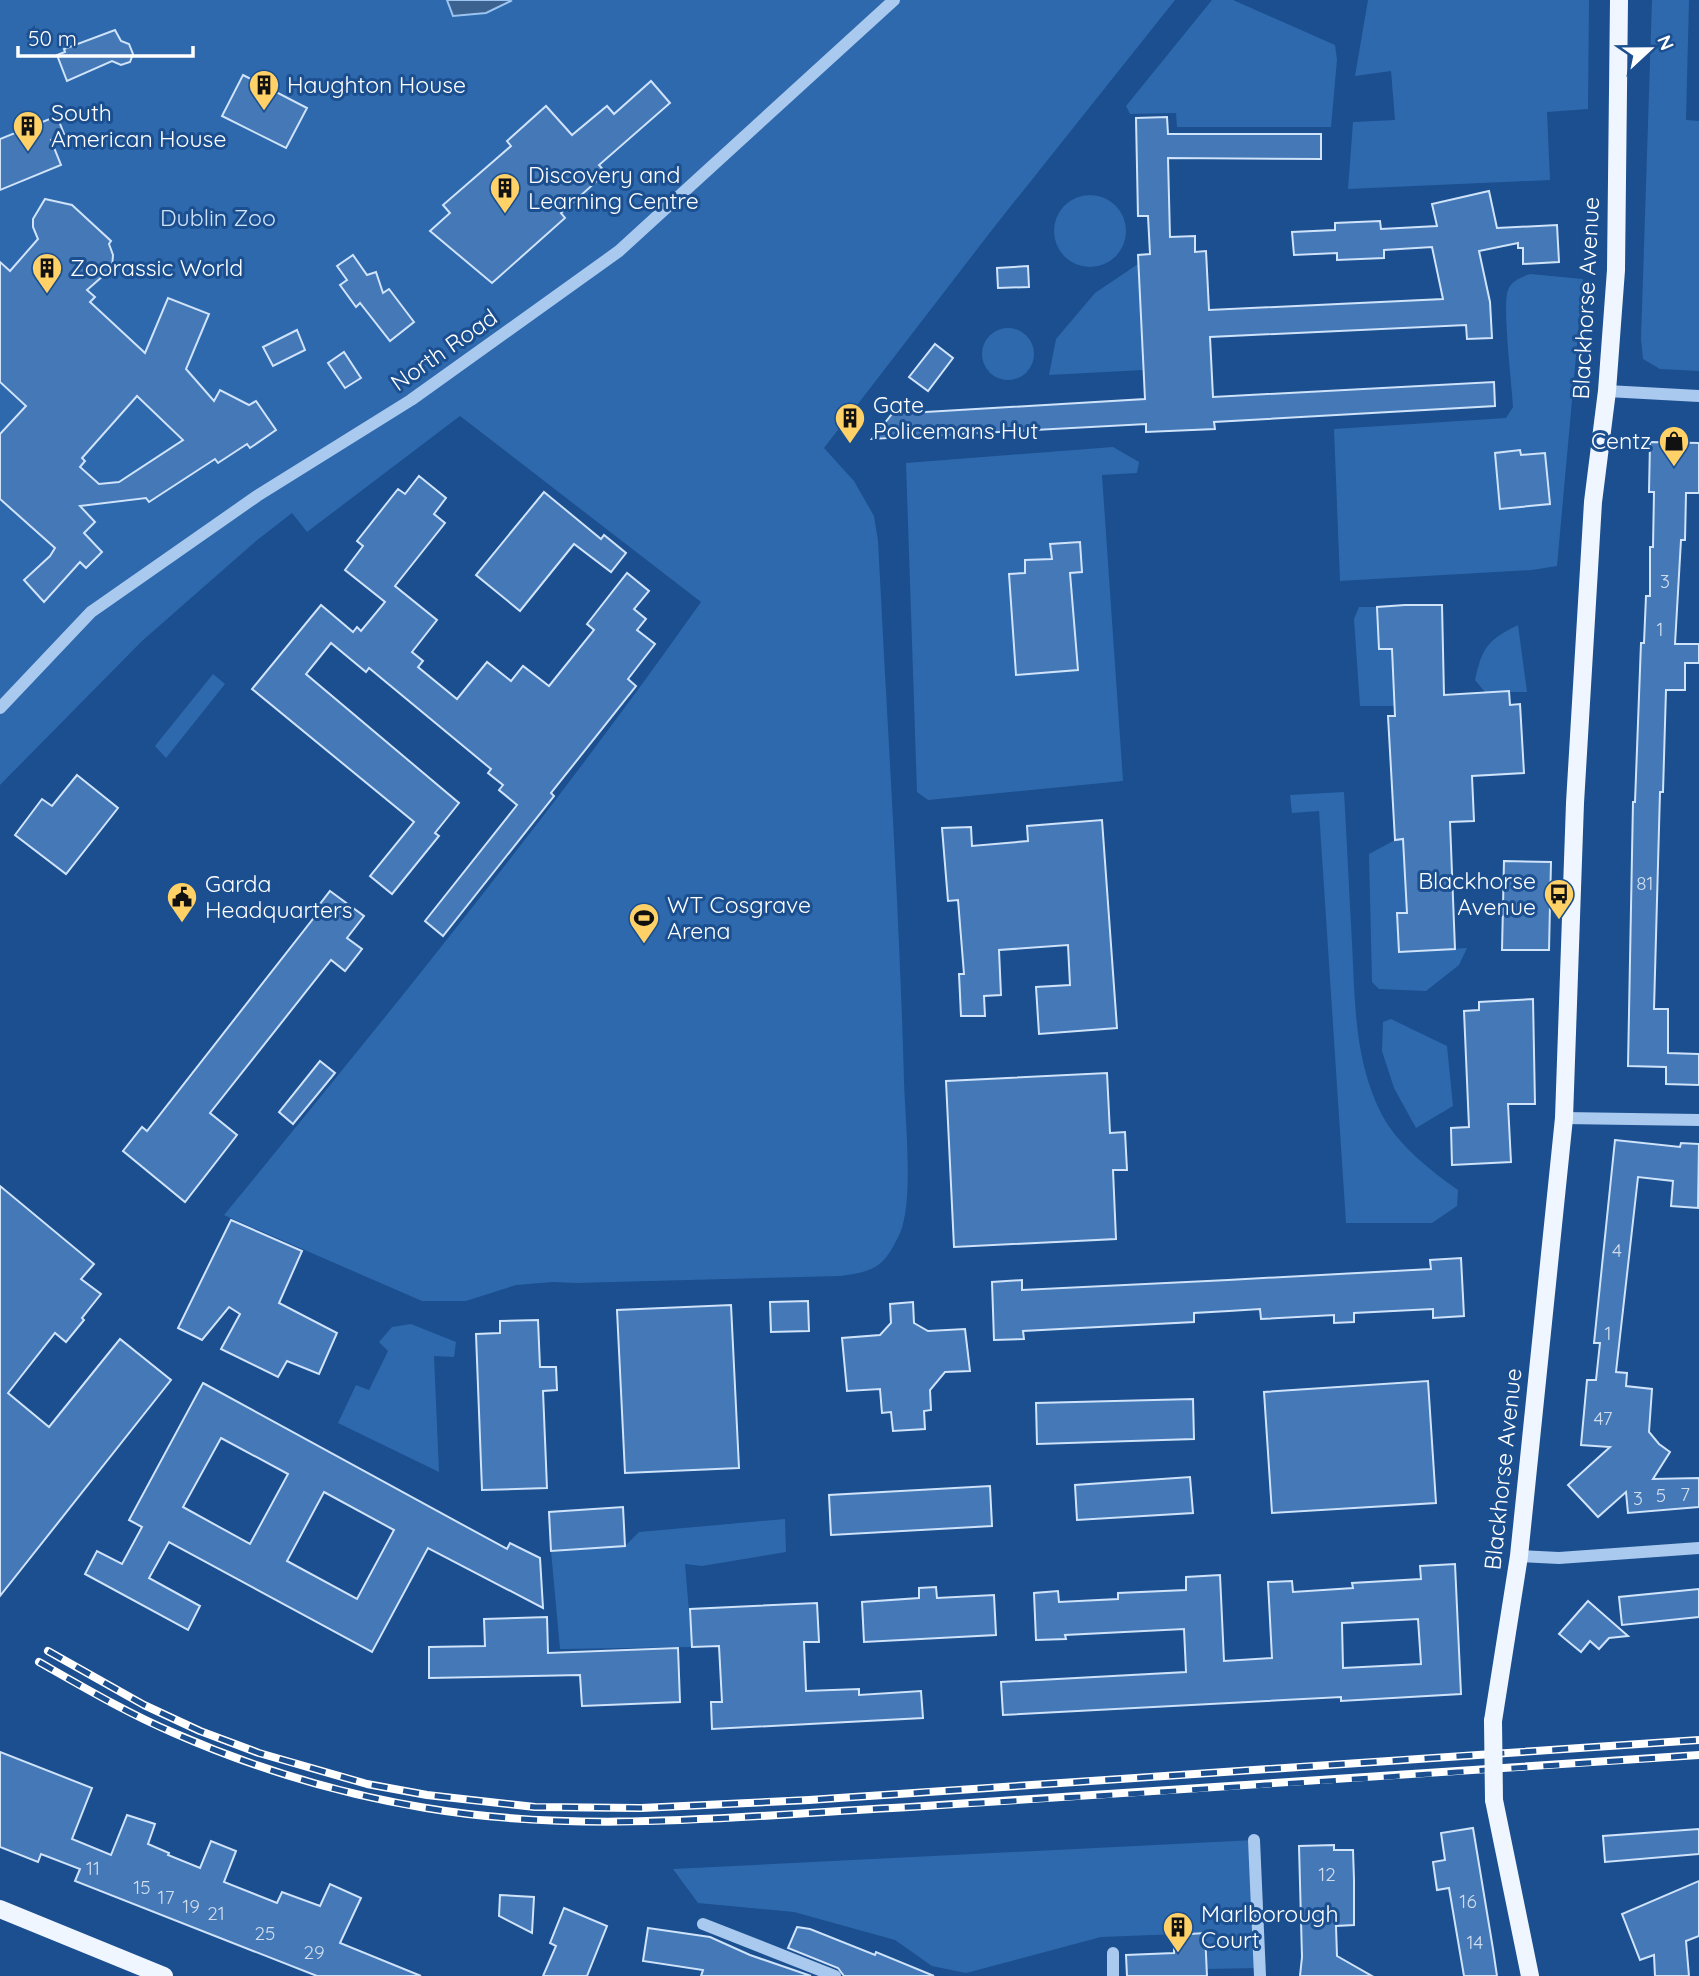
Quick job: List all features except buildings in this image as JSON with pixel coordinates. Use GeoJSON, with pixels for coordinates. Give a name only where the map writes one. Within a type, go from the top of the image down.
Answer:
{"type":"FeatureCollection","features":[{"type":"Feature","properties":{"kind":"main road","name":"Blackhorse Avenue"},"geometry":{"type":"LineString","coordinates":[[1530,1976],[1494,1800],[1493,1721],[1519,1556],[1564,1118],[1575,803],[1593,502],[1607,391],[1616,270],[1619,0]]}},
{"type":"Feature","properties":{"kind":"main road"},"geometry":{"type":"LineString","coordinates":[[0,1909],[164,1976]]}},
{"type":"Feature","properties":{"kind":"street","name":"North Road"},"geometry":{"type":"LineString","coordinates":[[0,708],[91,612],[257,496],[411,400],[619,251],[894,0]]}},
{"type":"Feature","properties":{"kind":"street"},"geometry":{"type":"LineString","coordinates":[[1607,391],[1699,396]]}},
{"type":"Feature","properties":{"kind":"street"},"geometry":{"type":"LineString","coordinates":[[1564,1118],[1699,1120]]}},
{"type":"Feature","properties":{"kind":"street"},"geometry":{"type":"LineString","coordinates":[[1519,1556],[1559,1558],[1699,1548]]}},
{"type":"Feature","properties":{"kind":"street"},"geometry":{"type":"LineString","coordinates":[[1254,1840],[1259,1976]]}},
{"type":"Feature","properties":{"kind":"street"},"geometry":{"type":"LineString","coordinates":[[703,1924],[835,1976]]}},
{"type":"Feature","properties":{"kind":"street"},"geometry":{"type":"LineString","coordinates":[[1113,1952],[1113,1976]]}},
{"type":"Feature","properties":{"kind":"green space","name":"Dublin Zoo"},"geometry":{"type":"Polygon","coordinates":[[[0,0],[1175,0],[995,226],[824,448],[854,481],[874,516],[878,541],[908,1181],[900,1233],[889,1253],[878,1265],[863,1272],[841,1276],[553,1282],[516,1285],[466,1301],[422,1301],[224,1215],[408,989],[528,836],[701,602],[460,416],[307,532],[292,513],[256,541],[142,641],[0,785],[0,0]]]}},
{"type":"Feature","properties":{"kind":"green space"},"geometry":{"type":"Polygon","coordinates":[[[1212,0],[1233,0],[1335,45],[1337,60],[1331,127],[1177,127],[1176,113],[1130,114],[1126,106],[1212,0]]]}},
{"type":"Feature","properties":{"kind":"green space"},"geometry":{"type":"Polygon","coordinates":[[[1368,0],[1589,0],[1588,109],[1547,112],[1550,180],[1348,189],[1353,122],[1395,120],[1391,71],[1355,76],[1368,0]]]}},
{"type":"Feature","properties":{"kind":"green space"},"geometry":{"type":"Polygon","coordinates":[[[1652,0],[1689,0],[1686,120],[1699,121],[1699,371],[1660,369],[1643,359],[1641,339],[1652,0]]]}},
{"type":"Feature","properties":{"kind":"green space"},"geometry":{"type":"Polygon","coordinates":[[[1097,195],[1116,205],[1124,217],[1124,245],[1116,257],[1104,265],[1083,267],[1064,257],[1056,245],[1054,224],[1064,205],[1076,197],[1097,195]]]}},
{"type":"Feature","properties":{"kind":"green space"},"geometry":{"type":"Polygon","coordinates":[[[1138,264],[1143,370],[1049,375],[1056,339],[1095,293],[1138,264]]]}},
{"type":"Feature","properties":{"kind":"green space"},"geometry":{"type":"Polygon","coordinates":[[[1530,274],[1583,279],[1557,566],[1532,570],[1340,581],[1334,429],[1506,418],[1513,407],[1506,299],[1512,284],[1530,274]]]}},
{"type":"Feature","properties":{"kind":"green space"},"geometry":{"type":"Polygon","coordinates":[[[1008,328],[1018,330],[1026,336],[1032,344],[1032,364],[1026,372],[1018,378],[1008,380],[998,378],[990,372],[984,364],[982,354],[984,344],[990,336],[998,330],[1008,328]]]}},
{"type":"Feature","properties":{"kind":"green space"},"geometry":{"type":"Polygon","coordinates":[[[1113,447],[1139,462],[1137,473],[1102,475],[1123,781],[928,800],[917,792],[906,463],[1113,447]]]}},
{"type":"Feature","properties":{"kind":"green space"},"geometry":{"type":"Polygon","coordinates":[[[1359,607],[1377,607],[1379,649],[1392,649],[1395,706],[1360,706],[1354,619],[1359,607]]]}},
{"type":"Feature","properties":{"kind":"green space"},"geometry":{"type":"Polygon","coordinates":[[[1518,625],[1527,692],[1485,692],[1475,680],[1480,660],[1493,640],[1518,625]]]}},
{"type":"Feature","properties":{"kind":"green space"},"geometry":{"type":"Polygon","coordinates":[[[213,674],[225,684],[166,758],[155,746],[213,674]]]}},
{"type":"Feature","properties":{"kind":"green space"},"geometry":{"type":"Polygon","coordinates":[[[1344,792],[1355,1008],[1361,1052],[1373,1094],[1389,1126],[1416,1157],[1458,1190],[1457,1206],[1432,1223],[1346,1223],[1319,811],[1292,813],[1290,795],[1344,792]]]}},
{"type":"Feature","properties":{"kind":"green space"},"geometry":{"type":"Polygon","coordinates":[[[1403,839],[1407,913],[1397,914],[1399,952],[1467,948],[1459,965],[1426,991],[1379,989],[1372,982],[1369,854],[1395,840],[1403,839]]]}},
{"type":"Feature","properties":{"kind":"green space"},"geometry":{"type":"Polygon","coordinates":[[[1391,1019],[1447,1046],[1453,1106],[1416,1128],[1394,1088],[1382,1051],[1383,1022],[1391,1019]]]}},
{"type":"Feature","properties":{"kind":"green space"},"geometry":{"type":"Polygon","coordinates":[[[411,1324],[456,1342],[454,1357],[434,1356],[439,1472],[338,1423],[356,1385],[369,1390],[388,1351],[379,1342],[392,1327],[411,1324]]]}},
{"type":"Feature","properties":{"kind":"green space"},"geometry":{"type":"Polygon","coordinates":[[[785,1519],[786,1552],[702,1566],[685,1564],[692,1647],[560,1649],[551,1551],[625,1546],[639,1532],[785,1519]]]}},
{"type":"Feature","properties":{"kind":"green space"},"geometry":{"type":"Polygon","coordinates":[[[1254,1840],[1259,1968],[1206,1969],[1205,1933],[1101,1937],[966,1973],[932,1966],[895,1940],[794,1912],[698,1903],[673,1869],[1254,1840]]]}},
{"type":"Feature","properties":{"kind":"shaded area"},"geometry":{"type":"Polygon","coordinates":[[[447,0],[511,1],[486,13],[453,16],[447,0]]]}},
{"type":"Feature","properties":{"kind":"railway"},"geometry":{"type":"LineString","coordinates":[[48,1651],[144,1705],[200,1731],[259,1753],[367,1784],[427,1795],[535,1807],[641,1808],[809,1800],[1699,1740]]}},
{"type":"Feature","properties":{"kind":"railway"},"geometry":{"type":"LineString","coordinates":[[39,1662],[157,1725],[235,1758],[298,1778],[426,1808],[547,1820],[607,1822],[729,1818],[1699,1755]]}},
{"type":"Feature","properties":{"kind":"place","name":"Haughton House"},"geometry":{"type":"Point","coordinates":[264,112]}},
{"type":"Feature","properties":{"kind":"place","name":"South American House"},"geometry":{"type":"Point","coordinates":[28,153]}},
{"type":"Feature","properties":{"kind":"place","name":"Discovery and Learning Centre"},"geometry":{"type":"Point","coordinates":[505,215]}},
{"type":"Feature","properties":{"kind":"place","name":"Zoorassic World"},"geometry":{"type":"Point","coordinates":[47,295]}},
{"type":"Feature","properties":{"kind":"place","name":"Gate Policemans Hut"},"geometry":{"type":"Point","coordinates":[850,445]}},
{"type":"Feature","properties":{"kind":"place","name":"Centz"},"geometry":{"type":"Point","coordinates":[1674,468]}},
{"type":"Feature","properties":{"kind":"place","name":"Blackhorse Avenue"},"geometry":{"type":"Point","coordinates":[1559,921]}},
{"type":"Feature","properties":{"kind":"place","name":"Garda Headquarters"},"geometry":{"type":"Point","coordinates":[182,924]}},
{"type":"Feature","properties":{"kind":"place","name":"WT Cosgrave Arena"},"geometry":{"type":"Point","coordinates":[644,945]}},
{"type":"Feature","properties":{"kind":"place","name":"Marlborough Court"},"geometry":{"type":"Point","coordinates":[1178,1954]}}]}
